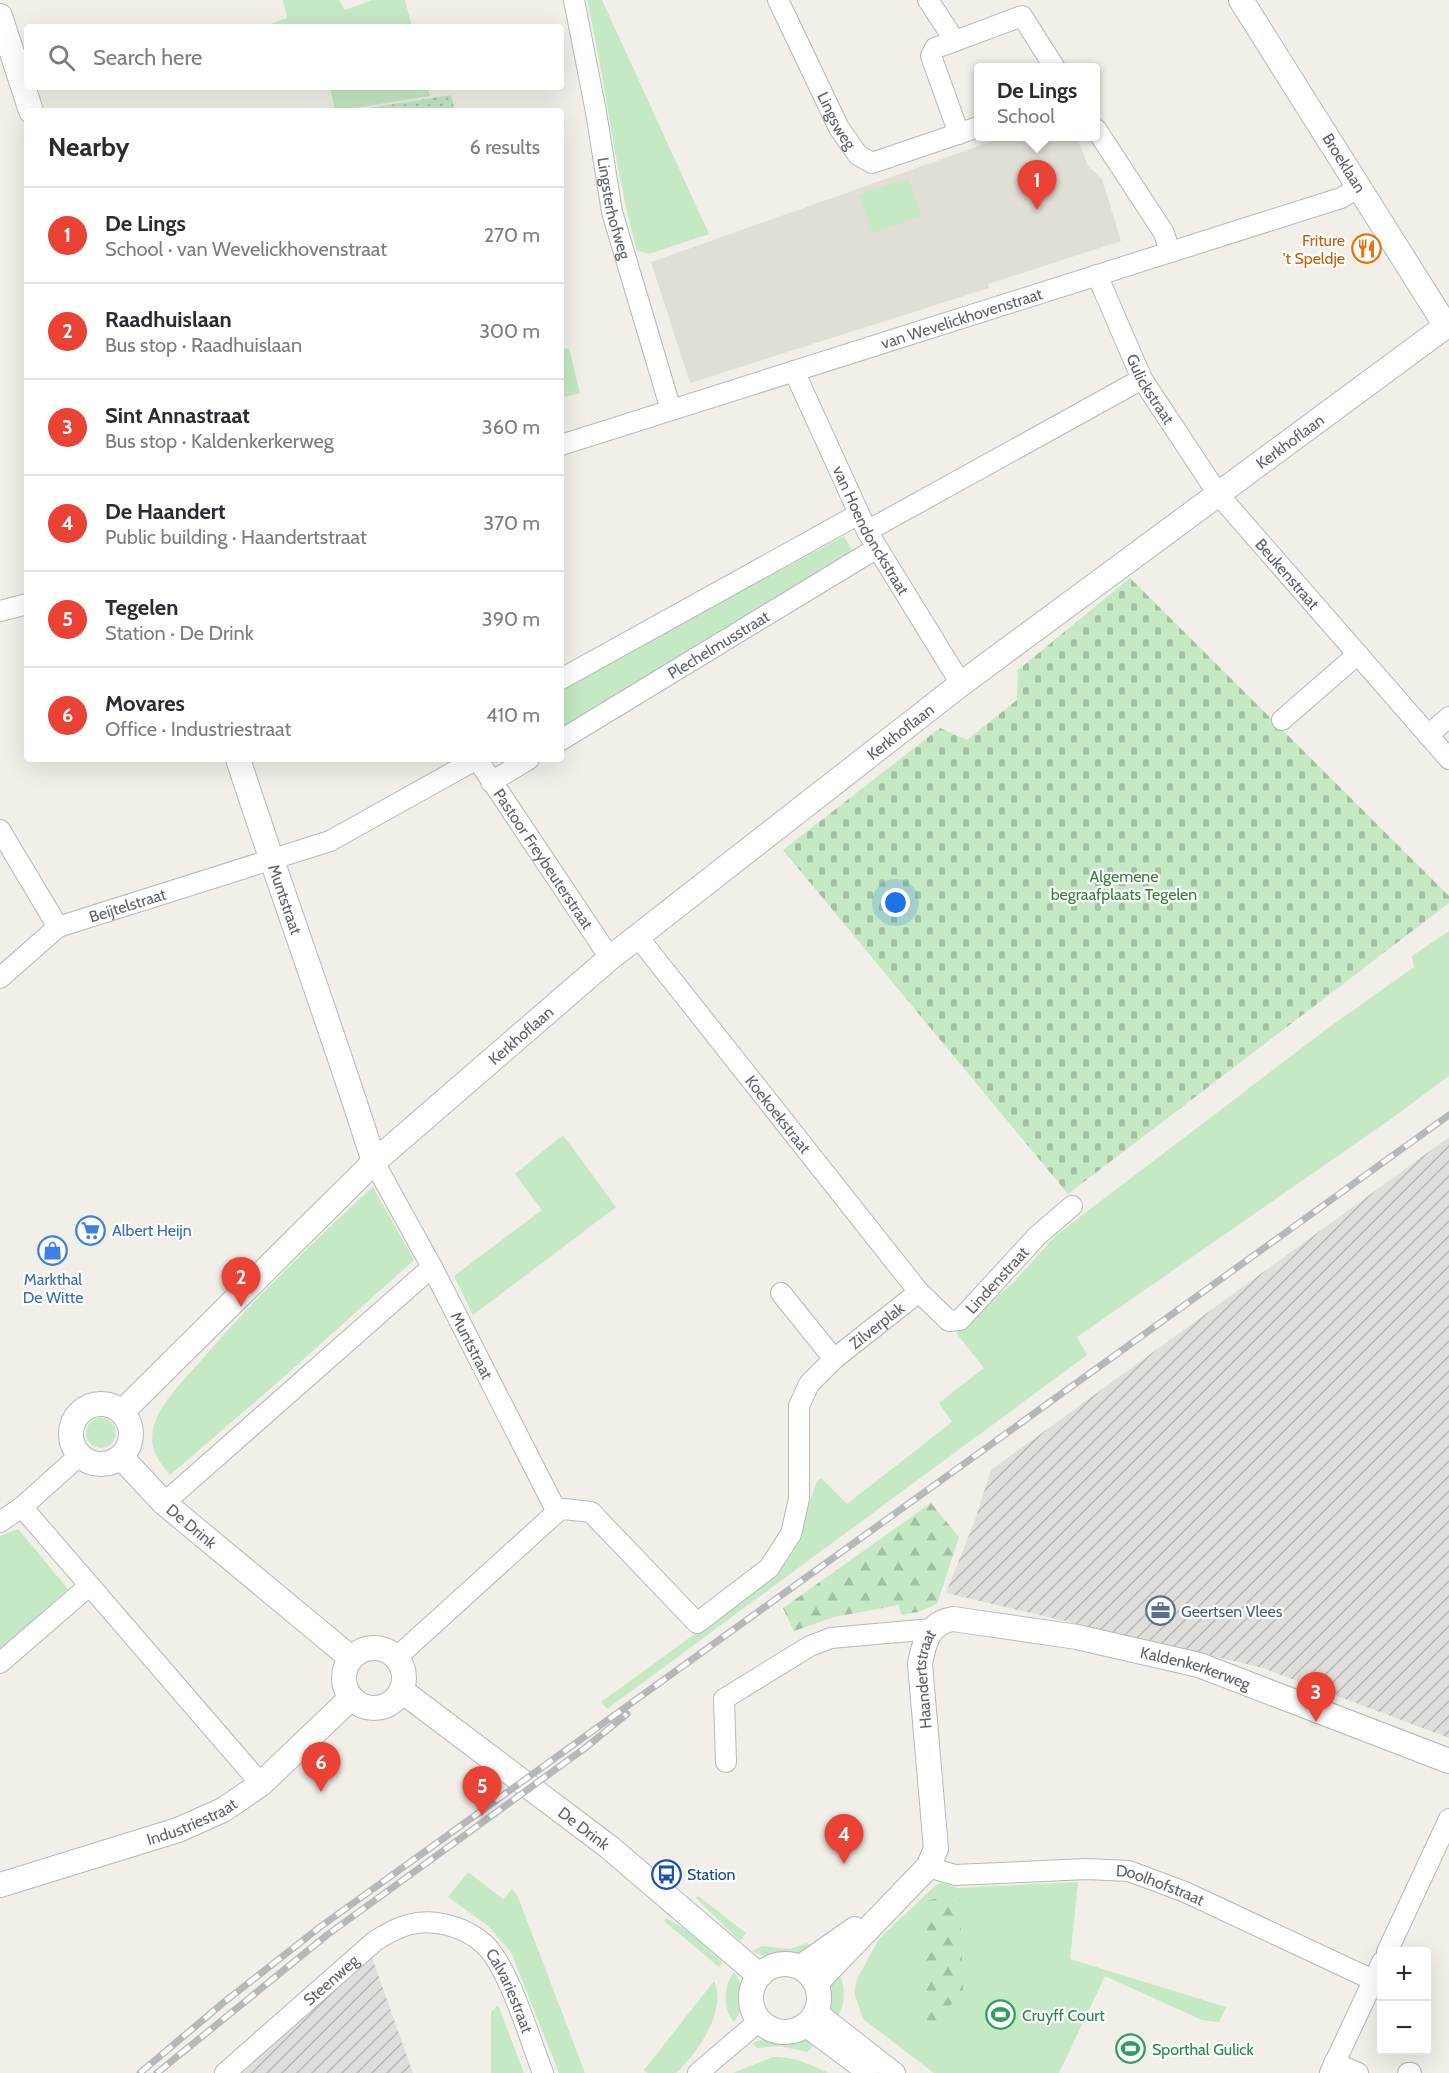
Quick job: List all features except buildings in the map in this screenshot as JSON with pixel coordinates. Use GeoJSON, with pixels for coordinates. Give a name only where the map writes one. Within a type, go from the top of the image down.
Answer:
{"type":"FeatureCollection","features":[{"type":"Feature","properties":{"kind":"street","name":"Lingsterhofweg"},"geometry":{"type":"LineString","coordinates":[[574,0],[596,112],[612,212],[671,410]]}},
{"type":"Feature","properties":{"kind":"street","name":"Lingsweg"},"geometry":{"type":"LineString","coordinates":[[778,0],[839,128],[858,155],[872,163],[974,128]]}},
{"type":"Feature","properties":{"kind":"street"},"geometry":{"type":"LineString","coordinates":[[928,0],[955,41]]}},
{"type":"Feature","properties":{"kind":"street","name":"Broeklaan"},"geometry":{"type":"LineString","coordinates":[[1240,0],[1448,326]]}},
{"type":"Feature","properties":{"kind":"street"},"geometry":{"type":"LineString","coordinates":[[0,16],[24,90]]}},
{"type":"Feature","properties":{"kind":"street"},"geometry":{"type":"LineString","coordinates":[[959,134],[931,56],[935,48],[1022,16],[1052,63]]}},
{"type":"Feature","properties":{"kind":"street"},"geometry":{"type":"LineString","coordinates":[[24,90],[30,108]]}},
{"type":"Feature","properties":{"kind":"street"},"geometry":{"type":"LineString","coordinates":[[1100,137],[1164,233],[1170,252]]}},
{"type":"Feature","properties":{"kind":"street","name":"van Wevelickhovenstraat"},"geometry":{"type":"LineString","coordinates":[[564,443],[1341,198],[1359,187]]}},
{"type":"Feature","properties":{"kind":"street","name":"Gulickstraat"},"geometry":{"type":"LineString","coordinates":[[1097,275],[1142,379],[1218,494]]}},
{"type":"Feature","properties":{"kind":"street","name":"Kerkhoflaan"},"geometry":{"type":"LineString","coordinates":[[122,1412],[374,1162],[610,958],[961,684],[1448,326]]}},
{"type":"Feature","properties":{"kind":"street","name":"van Hoendonckstraat"},"geometry":{"type":"LineString","coordinates":[[794,371],[863,523],[961,684]]}},
{"type":"Feature","properties":{"kind":"street"},"geometry":{"type":"LineString","coordinates":[[564,677],[1142,379]]}},
{"type":"Feature","properties":{"kind":"street","name":"Beukenstraat"},"geometry":{"type":"LineString","coordinates":[[1218,494],[1449,759]]}},
{"type":"Feature","properties":{"kind":"street","name":"Plechelmusstraat"},"geometry":{"type":"LineString","coordinates":[[564,738],[877,549]]}},
{"type":"Feature","properties":{"kind":"street"},"geometry":{"type":"LineString","coordinates":[[0,611],[24,605]]}},
{"type":"Feature","properties":{"kind":"street"},"geometry":{"type":"LineString","coordinates":[[1282,720],[1358,654]]}},
{"type":"Feature","properties":{"kind":"street"},"geometry":{"type":"LineString","coordinates":[[1428,735],[1449,717]]}},
{"type":"Feature","properties":{"kind":"street","name":"Muntstraat"},"geometry":{"type":"LineString","coordinates":[[239,762],[271,860],[337,1045],[374,1162],[432,1267],[557,1512]]}},
{"type":"Feature","properties":{"kind":"street"},"geometry":{"type":"LineString","coordinates":[[271,860],[330,841],[472,762]]}},
{"type":"Feature","properties":{"kind":"street","name":"Pastoor Freybeuterstraat"},"geometry":{"type":"LineString","coordinates":[[479,762],[610,958]]}},
{"type":"Feature","properties":{"kind":"street"},"geometry":{"type":"LineString","coordinates":[[491,782],[524,762]]}},
{"type":"Feature","properties":{"kind":"street"},"geometry":{"type":"LineString","coordinates":[[0,830],[58,927]]}},
{"type":"Feature","properties":{"kind":"street","name":"Beijtelstraat"},"geometry":{"type":"LineString","coordinates":[[0,978],[58,927],[271,860]]}},
{"type":"Feature","properties":{"kind":"street","name":"Koekoekstraat"},"geometry":{"type":"LineString","coordinates":[[638,937],[919,1292]]}},
{"type":"Feature","properties":{"kind":"street","name":"Lindenstraat"},"geometry":{"type":"LineString","coordinates":[[919,1292],[950,1321],[960,1320],[1037,1236],[1072,1206]]}},
{"type":"Feature","properties":{"kind":"street"},"geometry":{"type":"LineString","coordinates":[[164,1503],[432,1267]]}},
{"type":"Feature","properties":{"kind":"street","name":"Zilverplak"},"geometry":{"type":"LineString","coordinates":[[557,1512],[564,1509],[591,1512],[697,1623],[769,1568],[791,1534],[799,1499],[799,1406],[809,1384],[834,1359],[919,1292]]}},
{"type":"Feature","properties":{"kind":"street","name":"Zilverplak"},"geometry":{"type":"LineString","coordinates":[[781,1293],[834,1359]]}},
{"type":"Feature","properties":{"kind":"street"},"geometry":{"type":"LineString","coordinates":[[97,1404],[107,1405],[122,1412],[128,1419],[132,1437],[121,1457],[101,1464],[86,1460],[80,1455],[73,1443],[71,1432],[80,1412],[97,1404]]}},
{"type":"Feature","properties":{"kind":"street"},"geometry":{"type":"LineString","coordinates":[[0,1522],[22,1507],[80,1455]]}},
{"type":"Feature","properties":{"kind":"street","name":"De Drink"},"geometry":{"type":"LineString","coordinates":[[121,1457],[164,1503],[351,1658]]}},
{"type":"Feature","properties":{"kind":"street"},"geometry":{"type":"LineString","coordinates":[[22,1507],[261,1784]]}},
{"type":"Feature","properties":{"kind":"street"},"geometry":{"type":"LineString","coordinates":[[397,1658],[557,1512]]}},
{"type":"Feature","properties":{"kind":"street"},"geometry":{"type":"LineString","coordinates":[[0,1663],[89,1586]]}},
{"type":"Feature","properties":{"kind":"street","name":"Kaldenkerkerweg"},"geometry":{"type":"LineString","coordinates":[[932,1629],[942,1621],[953,1619],[1077,1637],[1199,1665],[1449,1761]]}},
{"type":"Feature","properties":{"kind":"street","name":"Haandertstraat"},"geometry":{"type":"LineString","coordinates":[[726,1762],[724,1699],[810,1647],[831,1638],[932,1629]]}},
{"type":"Feature","properties":{"kind":"street","name":"Haandertstraat"},"geometry":{"type":"LineString","coordinates":[[808,1975],[900,1896],[928,1867],[936,1849],[920,1664],[924,1641],[932,1629]]}},
{"type":"Feature","properties":{"kind":"street"},"geometry":{"type":"LineString","coordinates":[[372,1647],[390,1652],[397,1658],[405,1674],[402,1691],[391,1703],[378,1708],[365,1707],[351,1698],[344,1678],[351,1658],[363,1649],[372,1647]]}},
{"type":"Feature","properties":{"kind":"street","name":"De Drink"},"geometry":{"type":"LineString","coordinates":[[402,1691],[609,1847],[759,1975]]}},
{"type":"Feature","properties":{"kind":"street","name":"Industriestraat"},"geometry":{"type":"LineString","coordinates":[[0,1885],[178,1830],[223,1810],[261,1784],[351,1698]]}},
{"type":"Feature","properties":{"kind":"street"},"geometry":{"type":"LineString","coordinates":[[1389,1947],[1449,1819]]}},
{"type":"Feature","properties":{"kind":"street","name":"Doolhofstraat"},"geometry":{"type":"LineString","coordinates":[[928,1867],[955,1875],[1087,1869],[1129,1871],[1185,1892],[1373,1980]]}},
{"type":"Feature","properties":{"kind":"street","name":"Steenweg"},"geometry":{"type":"LineString","coordinates":[[225,2073],[375,1941],[394,1929],[414,1922],[454,1926]]}},
{"type":"Feature","properties":{"kind":"street","name":"Calvariestraat"},"geometry":{"type":"LineString","coordinates":[[454,1926],[486,1945],[504,1972],[543,2073]]}},
{"type":"Feature","properties":{"kind":"street"},"geometry":{"type":"LineString","coordinates":[[779,1964],[808,1975],[819,1997],[811,2019],[792,2031],[782,2032],[771,2029],[759,2021],[751,1999],[753,1986],[759,1975],[779,1964]]}},
{"type":"Feature","properties":{"kind":"street"},"geometry":{"type":"LineString","coordinates":[[1358,2073],[1332,2068],[1377,1972]]}},
{"type":"Feature","properties":{"kind":"street"},"geometry":{"type":"LineString","coordinates":[[811,2019],[868,2073]]}},
{"type":"Feature","properties":{"kind":"street"},"geometry":{"type":"LineString","coordinates":[[811,2019],[895,2073]]}},
{"type":"Feature","properties":{"kind":"street"},"geometry":{"type":"LineString","coordinates":[[698,2073],[759,2021]]}},
{"type":"Feature","properties":{"kind":"shaded area"},"geometry":{"type":"Polygon","coordinates":[[[993,141],[1079,141],[1088,166],[1102,179],[1121,241],[988,284],[989,288],[690,383],[651,262],[993,141]]]}},
{"type":"Feature","properties":{"kind":"shaded area"},"geometry":{"type":"Polygon","coordinates":[[[1449,1137],[1449,1738],[1263,1668],[946,1593],[974,1523],[991,1470],[1449,1137]]]}},
{"type":"Feature","properties":{"kind":"shaded area"},"geometry":{"type":"Polygon","coordinates":[[[371,1955],[413,2073],[239,2073],[371,1955]]]}},
{"type":"Feature","properties":{"kind":"green space"},"geometry":{"type":"Polygon","coordinates":[[[283,0],[339,0],[345,10],[373,0],[405,0],[411,24],[271,24],[287,18],[283,0]]]}},
{"type":"Feature","properties":{"kind":"green space"},"geometry":{"type":"Polygon","coordinates":[[[587,0],[602,0],[709,234],[649,254],[637,250],[622,188],[587,0]]]}},
{"type":"Feature","properties":{"kind":"green space"},"geometry":{"type":"Polygon","coordinates":[[[331,90],[428,90],[430,96],[354,108],[334,108],[331,90]]]}},
{"type":"Feature","properties":{"kind":"green space"},"geometry":{"type":"Polygon","coordinates":[[[451,95],[454,108],[369,108],[451,95]]]}},
{"type":"Feature","properties":{"kind":"green space"},"geometry":{"type":"Polygon","coordinates":[[[908,178],[921,216],[872,233],[859,195],[908,178]]]}},
{"type":"Feature","properties":{"kind":"green space"},"geometry":{"type":"Polygon","coordinates":[[[569,348],[580,393],[564,397],[564,349],[569,348]]]}},
{"type":"Feature","properties":{"kind":"green space"},"geometry":{"type":"Polygon","coordinates":[[[844,536],[854,554],[564,727],[564,686],[844,536]]]}},
{"type":"Feature","properties":{"kind":"green space","name":"Algemene begraafplaats Tegelen"},"geometry":{"type":"Polygon","coordinates":[[[1130,578],[1449,896],[1449,903],[1068,1194],[783,850],[940,728],[967,740],[1017,700],[1018,670],[1130,578]]]}},
{"type":"Feature","properties":{"kind":"green space"},"geometry":{"type":"Polygon","coordinates":[[[1449,931],[1449,1076],[1388,1121],[1077,1337],[1087,1355],[607,1709],[601,1702],[765,1583],[793,1552],[817,1481],[821,1478],[847,1504],[952,1422],[939,1403],[984,1368],[956,1333],[1016,1280],[1055,1236],[1324,1031],[1414,967],[1412,956],[1449,931]]]}},
{"type":"Feature","properties":{"kind":"green space"},"geometry":{"type":"Polygon","coordinates":[[[563,1135],[616,1207],[473,1315],[454,1276],[542,1210],[515,1174],[563,1135]]]}},
{"type":"Feature","properties":{"kind":"green space"},"geometry":{"type":"Polygon","coordinates":[[[373,1187],[414,1260],[170,1475],[159,1460],[152,1444],[152,1437],[160,1412],[172,1394],[262,1294],[305,1250],[373,1187]]]}},
{"type":"Feature","properties":{"kind":"green space"},"geometry":{"type":"Polygon","coordinates":[[[101,1418],[107,1419],[115,1427],[115,1439],[107,1447],[101,1448],[95,1447],[87,1439],[86,1433],[87,1427],[95,1419],[101,1418]]]}},
{"type":"Feature","properties":{"kind":"green space"},"geometry":{"type":"Polygon","coordinates":[[[931,1503],[959,1537],[937,1604],[918,1612],[901,1615],[899,1605],[834,1617],[794,1631],[783,1608],[931,1503]]]}},
{"type":"Feature","properties":{"kind":"green space"},"geometry":{"type":"Polygon","coordinates":[[[18,1529],[68,1589],[0,1650],[0,1536],[18,1529]]]}},
{"type":"Feature","properties":{"kind":"green space"},"geometry":{"type":"Polygon","coordinates":[[[468,1872],[503,1899],[512,1889],[518,1897],[585,2073],[559,2073],[511,1952],[487,1925],[448,1897],[468,1872]]]}},
{"type":"Feature","properties":{"kind":"green space"},"geometry":{"type":"Polygon","coordinates":[[[1078,1882],[1070,1959],[1226,2007],[1219,2022],[1202,2020],[1105,1976],[1059,2073],[934,2073],[863,2019],[854,1993],[857,1979],[879,1939],[936,1885],[941,1883],[958,1888],[1078,1882]]]}},
{"type":"Feature","properties":{"kind":"green space"},"geometry":{"type":"Polygon","coordinates":[[[954,1895],[960,1898],[963,1990],[937,2023],[927,2022],[921,1946],[925,1901],[954,1895]]]}},
{"type":"Feature","properties":{"kind":"green space"},"geometry":{"type":"Polygon","coordinates":[[[698,1896],[746,1933],[740,1941],[696,1898],[698,1896]]]}},
{"type":"Feature","properties":{"kind":"green space"},"geometry":{"type":"Polygon","coordinates":[[[666,1918],[691,1933],[722,1962],[719,1967],[664,1921],[666,1918]]]}},
{"type":"Feature","properties":{"kind":"green space"},"geometry":{"type":"Polygon","coordinates":[[[807,1943],[817,1949],[793,1957],[768,1956],[752,1951],[762,1946],[790,1949],[807,1943]]]}},
{"type":"Feature","properties":{"kind":"green space"},"geometry":{"type":"Polygon","coordinates":[[[836,1971],[842,1982],[844,1995],[836,2020],[828,2008],[826,1996],[836,1971]]]}},
{"type":"Feature","properties":{"kind":"green space"},"geometry":{"type":"Polygon","coordinates":[[[734,1972],[741,1984],[743,1997],[734,2022],[726,2004],[726,1990],[734,1972]]]}},
{"type":"Feature","properties":{"kind":"green space"},"geometry":{"type":"Polygon","coordinates":[[[714,1981],[717,2005],[714,2018],[693,2055],[676,2073],[647,2073],[644,2070],[714,1981]]]}},
{"type":"Feature","properties":{"kind":"green space"},"geometry":{"type":"Polygon","coordinates":[[[498,2005],[524,2073],[491,2073],[491,2012],[498,2005]]]}},
{"type":"Feature","properties":{"kind":"green space"},"geometry":{"type":"Polygon","coordinates":[[[770,2037],[808,2037],[818,2042],[807,2052],[780,2046],[757,2048],[752,2043],[770,2037]]]}},
{"type":"Feature","properties":{"kind":"green space"},"geometry":{"type":"Polygon","coordinates":[[[773,2057],[809,2064],[829,2073],[733,2073],[773,2057]]]}},
{"type":"Feature","properties":{"kind":"railway"},"geometry":{"type":"LineString","coordinates":[[140,2073],[223,2003],[320,1927],[1449,1115]]}},
{"type":"Feature","properties":{"kind":"railway"},"geometry":{"type":"LineString","coordinates":[[157,2073],[327,1935],[585,1748],[627,1714]]}},
{"type":"Feature","properties":{"kind":"place","name":"De Lings"},"geometry":{"type":"Point","coordinates":[1037,210]}},
{"type":"Feature","properties":{"kind":"place","name":"Friture 't Speldje"},"geometry":{"type":"Point","coordinates":[1366,249]}},
{"type":"Feature","properties":{"kind":"place","name":"Albert Heijn"},"geometry":{"type":"Point","coordinates":[91,1230]}},
{"type":"Feature","properties":{"kind":"place","name":"Markthal De Witte"},"geometry":{"type":"Point","coordinates":[53,1251]}},
{"type":"Feature","properties":{"kind":"place","name":"Raadhuislaan"},"geometry":{"type":"Point","coordinates":[241,1307]}},
{"type":"Feature","properties":{"kind":"place","name":"Geertsen Vlees"},"geometry":{"type":"Point","coordinates":[1160,1611]}},
{"type":"Feature","properties":{"kind":"place","name":"Sint Annastraat"},"geometry":{"type":"Point","coordinates":[1316,1722]}},
{"type":"Feature","properties":{"kind":"place","name":"Movares"},"geometry":{"type":"Point","coordinates":[321,1792]}},
{"type":"Feature","properties":{"kind":"place","name":"Tegelen"},"geometry":{"type":"Point","coordinates":[482,1816]}},
{"type":"Feature","properties":{"kind":"place","name":"De Haandert"},"geometry":{"type":"Point","coordinates":[844,1864]}},
{"type":"Feature","properties":{"kind":"place","name":"Station"},"geometry":{"type":"Point","coordinates":[666,1874]}},
{"type":"Feature","properties":{"kind":"place","name":"Cruyff Court"},"geometry":{"type":"Point","coordinates":[1001,2015]}},
{"type":"Feature","properties":{"kind":"place","name":"Sporthal Gulick"},"geometry":{"type":"Point","coordinates":[1131,2049]}}]}
